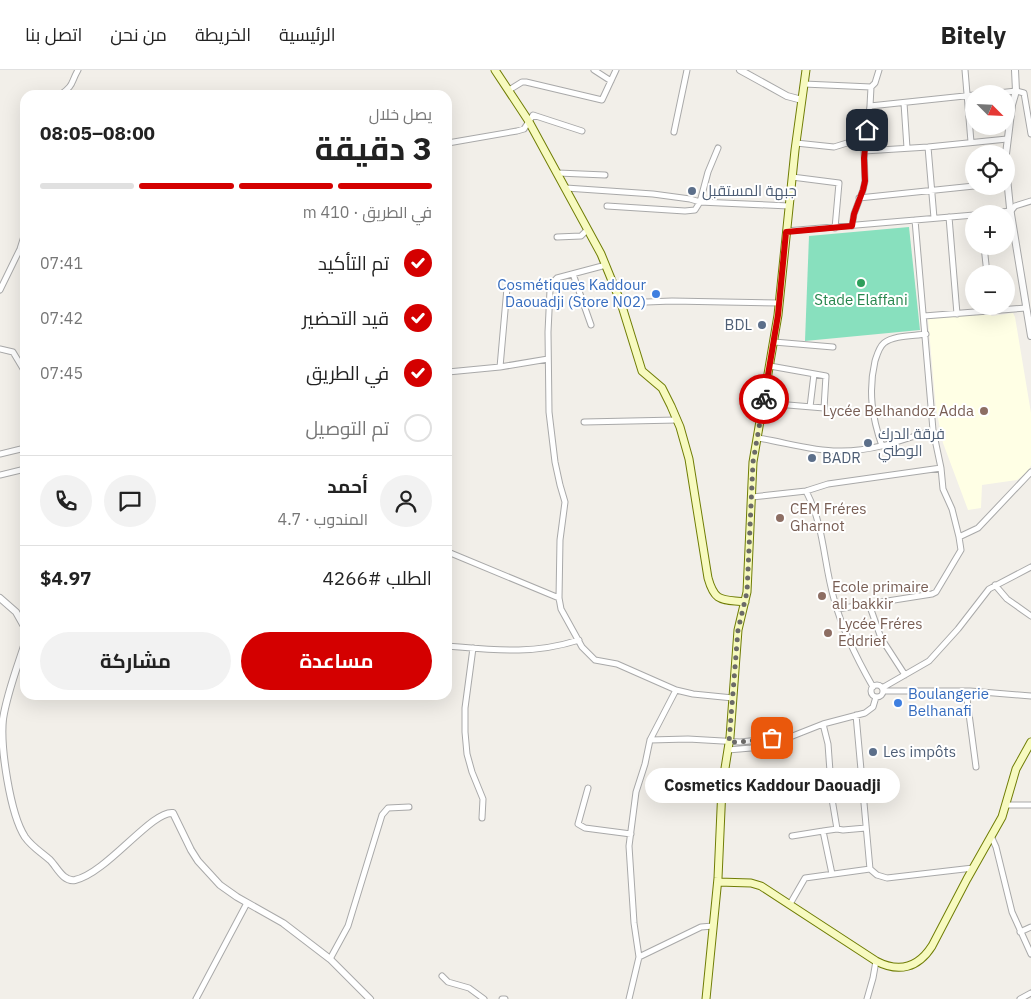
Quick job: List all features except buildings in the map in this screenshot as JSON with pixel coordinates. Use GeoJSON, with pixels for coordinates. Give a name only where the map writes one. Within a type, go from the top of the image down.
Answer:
{"type":"FeatureCollection","features":[{"type":"Feature","properties":{"kind":"main road"},"geometry":{"type":"LineString","coordinates":[[706,999],[718,882],[722,787],[729,742],[738,630],[745,602],[749,572],[753,462],[774,342],[788,206],[806,70]]}},
{"type":"Feature","properties":{"kind":"main road"},"geometry":{"type":"LineString","coordinates":[[499,72],[558,173],[606,265],[621,303],[642,371],[662,388],[677,420],[689,459],[708,578],[712,592],[722,599],[745,602]]}},
{"type":"Feature","properties":{"kind":"main road"},"geometry":{"type":"LineString","coordinates":[[718,882],[751,883],[766,889],[876,961],[891,967],[902,967],[919,962],[926,955],[1002,817],[1016,769],[1031,742]]}},
{"type":"Feature","properties":{"kind":"street"},"geometry":{"type":"LineString","coordinates":[[68,90],[72,86],[78,70]]}},
{"type":"Feature","properties":{"kind":"street"},"geometry":{"type":"LineString","coordinates":[[594,70],[611,81]]}},
{"type":"Feature","properties":{"kind":"street"},"geometry":{"type":"LineString","coordinates":[[509,90],[522,82],[526,82],[602,100],[616,70]]}},
{"type":"Feature","properties":{"kind":"street"},"geometry":{"type":"LineString","coordinates":[[674,132],[687,70]]}},
{"type":"Feature","properties":{"kind":"street"},"geometry":{"type":"LineString","coordinates":[[740,70],[787,96],[802,100]]}},
{"type":"Feature","properties":{"kind":"street"},"geometry":{"type":"LineString","coordinates":[[852,226],[865,181],[864,151],[871,87],[875,83],[879,70]]}},
{"type":"Feature","properties":{"kind":"street"},"geometry":{"type":"LineString","coordinates":[[965,70],[968,85]]}},
{"type":"Feature","properties":{"kind":"street"},"geometry":{"type":"LineString","coordinates":[[1007,145],[1016,90],[1015,70]]}},
{"type":"Feature","properties":{"kind":"street"},"geometry":{"type":"LineString","coordinates":[[804,84],[871,87]]}},
{"type":"Feature","properties":{"kind":"street"},"geometry":{"type":"LineString","coordinates":[[1016,90],[1024,93],[1031,134]]}},
{"type":"Feature","properties":{"kind":"street"},"geometry":{"type":"LineString","coordinates":[[870,106],[965,97]]}},
{"type":"Feature","properties":{"kind":"street"},"geometry":{"type":"LineString","coordinates":[[904,103],[907,148]]}},
{"type":"Feature","properties":{"kind":"street"},"geometry":{"type":"LineString","coordinates":[[452,142],[524,129],[531,116],[537,116],[582,131]]}},
{"type":"Feature","properties":{"kind":"street"},"geometry":{"type":"LineString","coordinates":[[971,135],[971,142]]}},
{"type":"Feature","properties":{"kind":"street"},"geometry":{"type":"LineString","coordinates":[[864,151],[928,147],[1007,138]]}},
{"type":"Feature","properties":{"kind":"street"},"geometry":{"type":"LineString","coordinates":[[796,143],[834,146],[847,143],[865,144]]}},
{"type":"Feature","properties":{"kind":"street"},"geometry":{"type":"LineString","coordinates":[[928,147],[934,218]]}},
{"type":"Feature","properties":{"kind":"street"},"geometry":{"type":"LineString","coordinates":[[607,206],[692,211],[697,208],[700,202],[708,172],[718,148]]}},
{"type":"Feature","properties":{"kind":"street"},"geometry":{"type":"LineString","coordinates":[[558,173],[605,175]]}},
{"type":"Feature","properties":{"kind":"street"},"geometry":{"type":"LineString","coordinates":[[792,178],[838,183],[834,228]]}},
{"type":"Feature","properties":{"kind":"street"},"geometry":{"type":"LineString","coordinates":[[859,198],[965,187]]}},
{"type":"Feature","properties":{"kind":"street"},"geometry":{"type":"LineString","coordinates":[[566,188],[653,194],[700,202],[788,206]]}},
{"type":"Feature","properties":{"kind":"street"},"geometry":{"type":"LineString","coordinates":[[1015,206],[1031,201]]}},
{"type":"Feature","properties":{"kind":"street"},"geometry":{"type":"LineString","coordinates":[[786,232],[965,215]]}},
{"type":"Feature","properties":{"kind":"street"},"geometry":{"type":"LineString","coordinates":[[949,217],[958,314]]}},
{"type":"Feature","properties":{"kind":"street"},"geometry":{"type":"LineString","coordinates":[[837,610],[932,594],[936,592],[961,550],[952,509],[943,489],[941,468],[933,430],[915,220]]}},
{"type":"Feature","properties":{"kind":"street"},"geometry":{"type":"LineString","coordinates":[[557,238],[581,236],[587,230]]}},
{"type":"Feature","properties":{"kind":"street"},"geometry":{"type":"LineString","coordinates":[[1015,241],[1031,336]]}},
{"type":"Feature","properties":{"kind":"street"},"geometry":{"type":"LineString","coordinates":[[0,290],[20,249]]}},
{"type":"Feature","properties":{"kind":"street"},"geometry":{"type":"LineString","coordinates":[[606,265],[557,278],[551,284],[548,359],[551,433],[560,485],[565,502],[560,540],[559,598],[568,624],[582,647],[595,660],[617,664],[676,690],[693,694],[733,698]]}},
{"type":"Feature","properties":{"kind":"street"},"geometry":{"type":"LineString","coordinates":[[573,274],[591,325]]}},
{"type":"Feature","properties":{"kind":"street"},"geometry":{"type":"LineString","coordinates":[[500,367],[507,288]]}},
{"type":"Feature","properties":{"kind":"street"},"geometry":{"type":"LineString","coordinates":[[621,303],[672,300],[779,302]]}},
{"type":"Feature","properties":{"kind":"street"},"geometry":{"type":"LineString","coordinates":[[1015,308],[1026,308]]}},
{"type":"Feature","properties":{"kind":"street"},"geometry":{"type":"LineString","coordinates":[[924,316],[965,313]]}},
{"type":"Feature","properties":{"kind":"street"},"geometry":{"type":"LineString","coordinates":[[882,446],[874,425],[871,404],[871,378],[877,354],[883,344],[894,339],[926,334]]}},
{"type":"Feature","properties":{"kind":"street"},"geometry":{"type":"LineString","coordinates":[[774,342],[833,347]]}},
{"type":"Feature","properties":{"kind":"street"},"geometry":{"type":"LineString","coordinates":[[0,349],[13,352],[20,364]]}},
{"type":"Feature","properties":{"kind":"street"},"geometry":{"type":"LineString","coordinates":[[452,372],[500,367],[548,359]]}},
{"type":"Feature","properties":{"kind":"street"},"geometry":{"type":"LineString","coordinates":[[764,403],[824,408],[826,376],[770,366]]}},
{"type":"Feature","properties":{"kind":"street"},"geometry":{"type":"LineString","coordinates":[[810,407],[814,374]]}},
{"type":"Feature","properties":{"kind":"street"},"geometry":{"type":"LineString","coordinates":[[584,422],[677,420]]}},
{"type":"Feature","properties":{"kind":"street"},"geometry":{"type":"LineString","coordinates":[[758,438],[816,449],[839,451],[882,446],[933,430]]}},
{"type":"Feature","properties":{"kind":"street"},"geometry":{"type":"LineString","coordinates":[[0,454],[20,449]]}},
{"type":"Feature","properties":{"kind":"street"},"geometry":{"type":"LineString","coordinates":[[752,497],[806,491],[828,484],[941,468]]}},
{"type":"Feature","properties":{"kind":"street"},"geometry":{"type":"LineString","coordinates":[[0,475],[20,470]]}},
{"type":"Feature","properties":{"kind":"street"},"geometry":{"type":"LineString","coordinates":[[959,537],[978,528],[1031,472]]}},
{"type":"Feature","properties":{"kind":"street"},"geometry":{"type":"LineString","coordinates":[[806,491],[815,509],[823,538],[833,598],[837,610],[873,686],[871,692],[876,697]]}},
{"type":"Feature","properties":{"kind":"street"},"geometry":{"type":"LineString","coordinates":[[452,554],[559,598]]}},
{"type":"Feature","properties":{"kind":"street"},"geometry":{"type":"LineString","coordinates":[[876,697],[882,695],[883,690],[905,675],[929,661],[958,629],[989,589],[1031,567]]}},
{"type":"Feature","properties":{"kind":"street"},"geometry":{"type":"LineString","coordinates":[[995,585],[1007,599],[1031,616]]}},
{"type":"Feature","properties":{"kind":"street"},"geometry":{"type":"LineString","coordinates":[[0,598],[16,612],[20,619]]}},
{"type":"Feature","properties":{"kind":"street"},"geometry":{"type":"LineString","coordinates":[[869,604],[881,638],[905,675]]}},
{"type":"Feature","properties":{"kind":"street"},"geometry":{"type":"LineString","coordinates":[[452,646],[527,651],[559,647],[579,640]]}},
{"type":"Feature","properties":{"kind":"street"},"geometry":{"type":"LineString","coordinates":[[473,648],[465,708],[464,732],[472,772],[483,799],[482,818]]}},
{"type":"Feature","properties":{"kind":"street"},"geometry":{"type":"LineString","coordinates":[[20,659],[2,721],[2,740],[7,782],[15,814],[21,830],[33,847],[48,858],[66,878],[72,880],[91,874],[124,848],[145,828],[166,813],[173,812],[186,842],[198,861],[220,885],[283,924],[330,959],[370,999]]}},
{"type":"Feature","properties":{"kind":"street"},"geometry":{"type":"LineString","coordinates":[[873,686],[879,685],[883,690]]}},
{"type":"Feature","properties":{"kind":"street"},"geometry":{"type":"LineString","coordinates":[[629,999],[639,956],[634,923],[629,846],[636,792],[646,764],[650,740],[676,690]]}},
{"type":"Feature","properties":{"kind":"street"},"geometry":{"type":"LineString","coordinates":[[883,690],[966,691],[1031,696]]}},
{"type":"Feature","properties":{"kind":"street"},"geometry":{"type":"LineString","coordinates":[[966,691],[976,767]]}},
{"type":"Feature","properties":{"kind":"street"},"geometry":{"type":"LineString","coordinates":[[650,740],[688,739],[729,742],[790,737],[823,724],[865,713],[873,707],[876,697]]}},
{"type":"Feature","properties":{"kind":"street"},"geometry":{"type":"LineString","coordinates":[[856,715],[870,869],[877,875],[887,878],[973,868]]}},
{"type":"Feature","properties":{"kind":"street"},"geometry":{"type":"LineString","coordinates":[[823,724],[828,744],[832,799],[837,828]]}},
{"type":"Feature","properties":{"kind":"street"},"geometry":{"type":"LineString","coordinates":[[728,750],[751,748],[785,741],[790,737]]}},
{"type":"Feature","properties":{"kind":"street"},"geometry":{"type":"LineString","coordinates":[[588,788],[578,824],[585,828],[631,834]]}},
{"type":"Feature","properties":{"kind":"street"},"geometry":{"type":"LineString","coordinates":[[1006,805],[1031,805]]}},
{"type":"Feature","properties":{"kind":"street"},"geometry":{"type":"LineString","coordinates":[[330,959],[348,926],[382,815],[388,808],[409,808]]}},
{"type":"Feature","properties":{"kind":"street"},"geometry":{"type":"LineString","coordinates":[[792,836],[837,828],[843,830],[866,828]]}},
{"type":"Feature","properties":{"kind":"street"},"geometry":{"type":"LineString","coordinates":[[824,831],[832,874]]}},
{"type":"Feature","properties":{"kind":"street"},"geometry":{"type":"LineString","coordinates":[[991,836],[996,847],[1008,899],[1020,932],[1031,954]]}},
{"type":"Feature","properties":{"kind":"street"},"geometry":{"type":"LineString","coordinates":[[790,904],[806,878],[870,869]]}},
{"type":"Feature","properties":{"kind":"street"},"geometry":{"type":"LineString","coordinates":[[196,999],[247,903]]}},
{"type":"Feature","properties":{"kind":"street"},"geometry":{"type":"LineString","coordinates":[[639,956],[701,926],[713,926]]}},
{"type":"Feature","properties":{"kind":"street"},"geometry":{"type":"LineString","coordinates":[[1020,932],[1031,927]]}},
{"type":"Feature","properties":{"kind":"street"},"geometry":{"type":"LineString","coordinates":[[867,999],[876,961]]}},
{"type":"Feature","properties":{"kind":"street"},"geometry":{"type":"LineString","coordinates":[[442,976],[448,982],[463,984],[484,999]]}},
{"type":"Feature","properties":{"kind":"street"},"geometry":{"type":"LineString","coordinates":[[1020,999],[1031,993]]}},
{"type":"Feature","properties":{"kind":"shaded area","name":"Lycée Belhandoz Adda"},"geometry":{"type":"Polygon","coordinates":[[[968,315],[1014,315],[1015,317],[1031,413],[1031,465],[1029,471],[1017,480],[982,485],[981,508],[968,510],[943,443],[936,409],[928,319],[968,315]]]}},
{"type":"Feature","properties":{"kind":"green space","name":"Stade Elaffani"},"geometry":{"type":"Polygon","coordinates":[[[909,227],[920,330],[805,341],[809,236],[909,227]]]}},
{"type":"Feature","properties":{"kind":"way so far"},"geometry":{"type":"LineString","coordinates":[[764,399],[753,462],[749,572],[747,592],[738,630],[729,742],[772,738]]}},
{"type":"Feature","properties":{"kind":"place","name":"جبهة المستقبل"},"geometry":{"type":"Point","coordinates":[692,191]}},
{"type":"Feature","properties":{"kind":"place","name":"Stade Elaffani"},"geometry":{"type":"Point","coordinates":[861,283]}},
{"type":"Feature","properties":{"kind":"place","name":"Cosmétiques Kaddour Daouadji (Store N02)"},"geometry":{"type":"Point","coordinates":[656,294]}},
{"type":"Feature","properties":{"kind":"place","name":"BDL"},"geometry":{"type":"Point","coordinates":[762,325]}},
{"type":"Feature","properties":{"kind":"place","name":"Lycée Belhandoz Adda"},"geometry":{"type":"Point","coordinates":[984,411]}},
{"type":"Feature","properties":{"kind":"place","name":"فرقة الدرك الوطني"},"geometry":{"type":"Point","coordinates":[868,443]}},
{"type":"Feature","properties":{"kind":"place","name":"BADR"},"geometry":{"type":"Point","coordinates":[812,458]}},
{"type":"Feature","properties":{"kind":"place","name":"CEM Fréres Gharnot"},"geometry":{"type":"Point","coordinates":[780,518]}},
{"type":"Feature","properties":{"kind":"place","name":"Ecole primaire ali bakkir"},"geometry":{"type":"Point","coordinates":[822,596]}},
{"type":"Feature","properties":{"kind":"place","name":"Lycée Fréres Eddrief"},"geometry":{"type":"Point","coordinates":[828,633]}},
{"type":"Feature","properties":{"kind":"place","name":"Boulangerie Belhanafi"},"geometry":{"type":"Point","coordinates":[898,703]}},
{"type":"Feature","properties":{"kind":"place","name":"Cosmetics Kaddour Daouadji"},"geometry":{"type":"Point","coordinates":[772,738]}},
{"type":"Feature","properties":{"kind":"place","name":"Les impôts"},"geometry":{"type":"Point","coordinates":[873,752]}},
{"type":"Feature","properties":{"kind":"route"},"geometry":{"type":"LineString","coordinates":[[764,399],[778,315],[786,232],[852,226],[865,181],[864,158],[867,130]]}}]}
